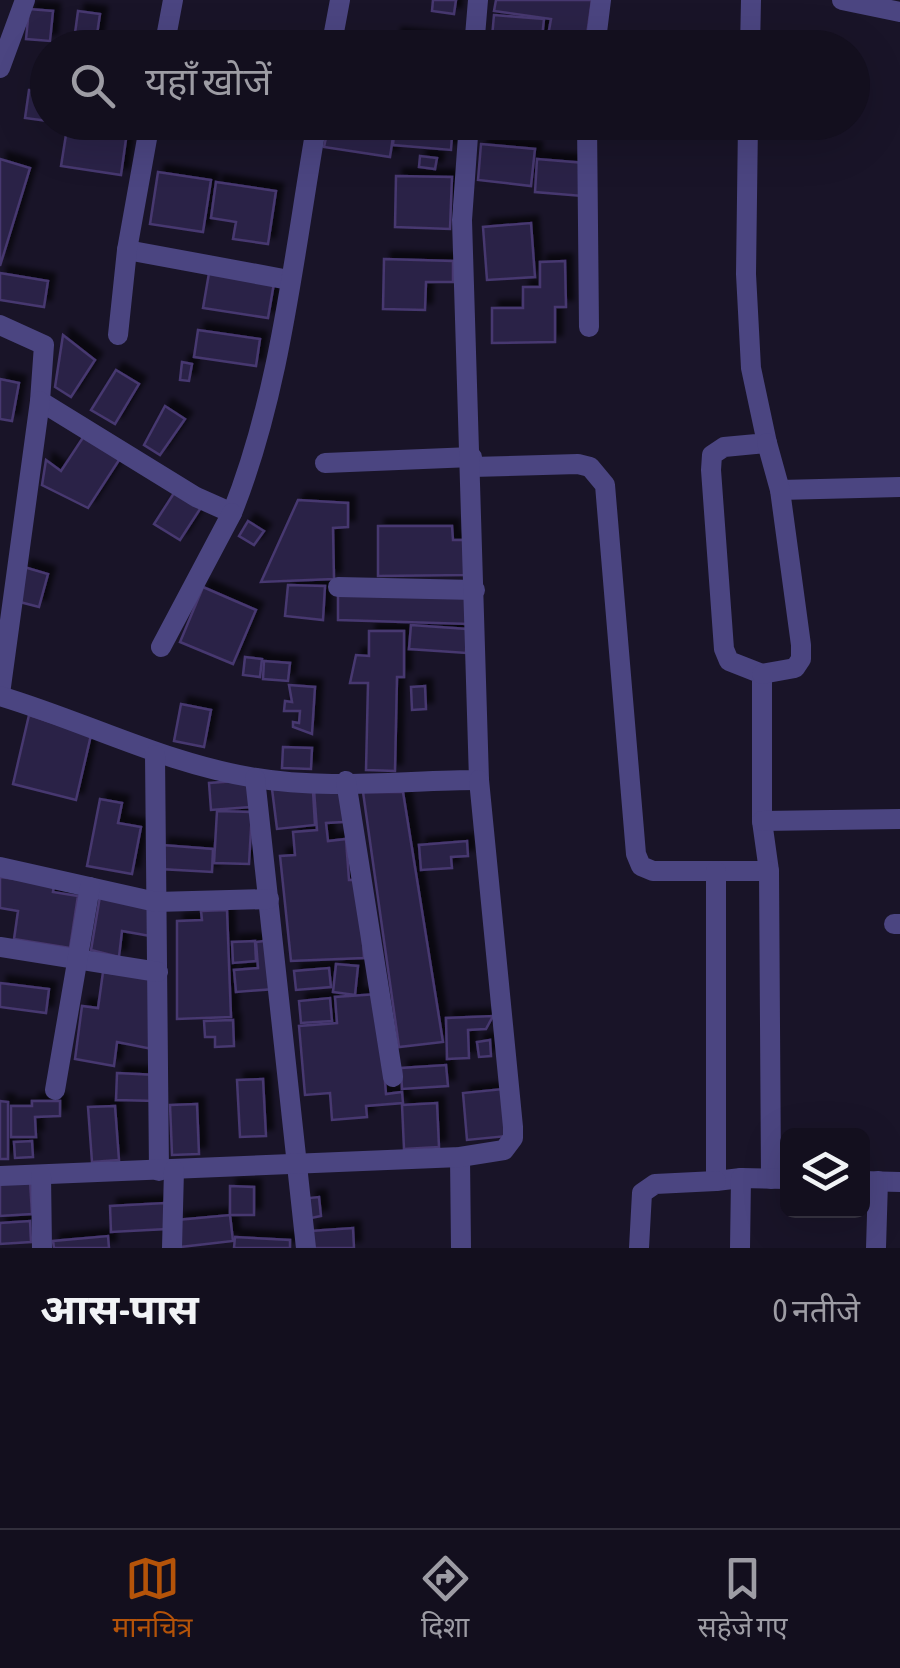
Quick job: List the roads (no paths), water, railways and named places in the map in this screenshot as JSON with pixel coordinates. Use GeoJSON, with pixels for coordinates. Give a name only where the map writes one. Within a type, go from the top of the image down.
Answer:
{"type":"FeatureCollection","features":[{"type":"Feature","properties":{"kind":"street"},"geometry":{"type":"LineString","coordinates":[[0,68],[25,0]]}},
{"type":"Feature","properties":{"kind":"street"},"geometry":{"type":"LineString","coordinates":[[168,30],[174,0]]}},
{"type":"Feature","properties":{"kind":"street"},"geometry":{"type":"LineString","coordinates":[[334,30],[340,0]]}},
{"type":"Feature","properties":{"kind":"street"},"geometry":{"type":"LineString","coordinates":[[476,30],[478,0]]}},
{"type":"Feature","properties":{"kind":"street"},"geometry":{"type":"LineString","coordinates":[[597,30],[601,0]]}},
{"type":"Feature","properties":{"kind":"street"},"geometry":{"type":"LineString","coordinates":[[751,30],[752,0]]}},
{"type":"Feature","properties":{"kind":"street"},"geometry":{"type":"LineString","coordinates":[[842,0],[900,12]]}},
{"type":"Feature","properties":{"kind":"street"},"geometry":{"type":"LineString","coordinates":[[118,336],[127,250],[147,140]]}},
{"type":"Feature","properties":{"kind":"street"},"geometry":{"type":"LineString","coordinates":[[161,648],[232,513],[248,473],[314,140]]}},
{"type":"Feature","properties":{"kind":"street"},"geometry":{"type":"LineString","coordinates":[[0,1176],[460,1157],[504,1150],[512,1138],[479,780],[462,220],[468,140]]}},
{"type":"Feature","properties":{"kind":"street"},"geometry":{"type":"LineString","coordinates":[[587,140],[589,327]]}},
{"type":"Feature","properties":{"kind":"street"},"geometry":{"type":"LineString","coordinates":[[748,140],[746,274],[750,368],[780,490],[801,659],[794,668],[762,674],[729,661],[724,650],[710,470],[712,455],[724,447],[767,443]]}},
{"type":"Feature","properties":{"kind":"street"},"geometry":{"type":"LineString","coordinates":[[127,250],[289,280]]}},
{"type":"Feature","properties":{"kind":"street"},"geometry":{"type":"LineString","coordinates":[[0,325],[44,345],[40,401],[0,695],[60,714],[155,755],[255,778],[479,780]]}},
{"type":"Feature","properties":{"kind":"street"},"geometry":{"type":"LineString","coordinates":[[40,401],[196,497],[232,513]]}},
{"type":"Feature","properties":{"kind":"street"},"geometry":{"type":"LineString","coordinates":[[325,463],[578,464],[599,475],[605,485],[636,854],[641,866],[653,871],[768,871]]}},
{"type":"Feature","properties":{"kind":"street"},"geometry":{"type":"LineString","coordinates":[[780,490],[900,487]]}},
{"type":"Feature","properties":{"kind":"street"},"geometry":{"type":"LineString","coordinates":[[338,587],[475,590]]}},
{"type":"Feature","properties":{"kind":"street"},"geometry":{"type":"LineString","coordinates":[[639,1248],[642,1192],[655,1184],[779,1179],[768,871],[762,821],[762,674]]}},
{"type":"Feature","properties":{"kind":"street"},"geometry":{"type":"LineString","coordinates":[[155,755],[158,972],[172,1248]]}},
{"type":"Feature","properties":{"kind":"street"},"geometry":{"type":"LineString","coordinates":[[255,778],[306,1248]]}},
{"type":"Feature","properties":{"kind":"street"},"geometry":{"type":"LineString","coordinates":[[346,780],[393,1077]]}},
{"type":"Feature","properties":{"kind":"street"},"geometry":{"type":"LineString","coordinates":[[762,821],[900,819]]}},
{"type":"Feature","properties":{"kind":"street"},"geometry":{"type":"LineString","coordinates":[[0,866],[156,902],[269,900]]}},
{"type":"Feature","properties":{"kind":"street"},"geometry":{"type":"LineString","coordinates":[[716,871],[716,1180]]}},
{"type":"Feature","properties":{"kind":"street"},"geometry":{"type":"LineString","coordinates":[[55,1090],[90,887]]}},
{"type":"Feature","properties":{"kind":"street"},"geometry":{"type":"LineString","coordinates":[[0,947],[158,972]]}},
{"type":"Feature","properties":{"kind":"street"},"geometry":{"type":"LineString","coordinates":[[460,1157],[461,1248]]}},
{"type":"Feature","properties":{"kind":"street"},"geometry":{"type":"LineString","coordinates":[[41,1176],[42,1248]]}},
{"type":"Feature","properties":{"kind":"street"},"geometry":{"type":"LineString","coordinates":[[740,1248],[742,1178]]}},
{"type":"Feature","properties":{"kind":"street"},"geometry":{"type":"LineString","coordinates":[[876,1248],[870,1181],[900,1182]]}}]}
